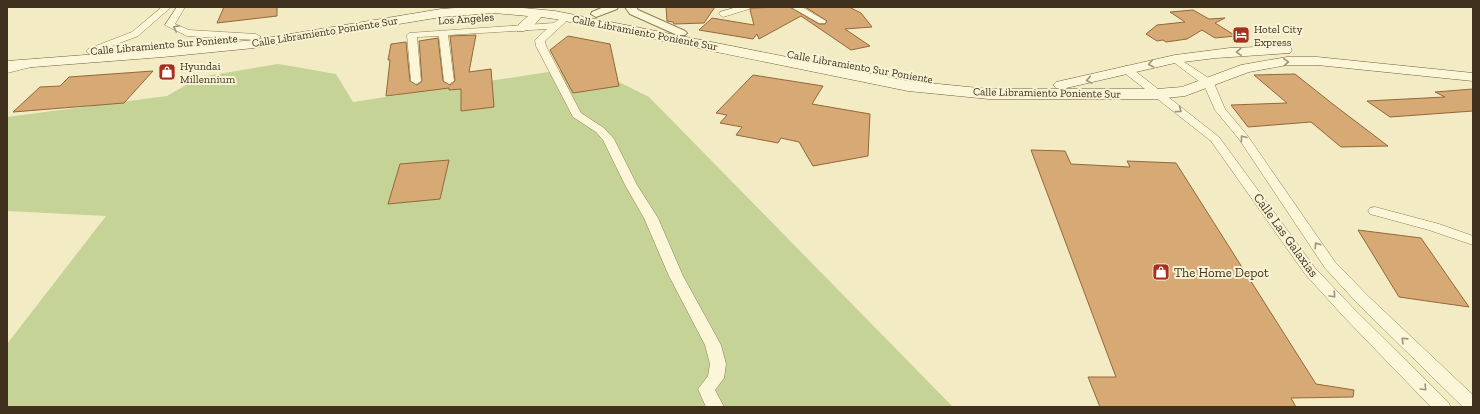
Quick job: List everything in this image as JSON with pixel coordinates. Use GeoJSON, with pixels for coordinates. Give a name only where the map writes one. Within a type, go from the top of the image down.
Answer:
{"type":"FeatureCollection","features":[{"type":"Feature","properties":{"kind":"main road","name":"Calle Libramiento Sur Poniente"},"geometry":{"type":"LineString","coordinates":[[7,57],[256,37],[439,7]]}},
{"type":"Feature","properties":{"kind":"main road","name":"Calle Libramiento Poniente Sur"},"geometry":{"type":"LineString","coordinates":[[7,65],[163,53],[254,44],[441,13],[494,9],[542,10],[567,17],[859,77],[908,86],[989,94],[1157,94],[1185,91],[1246,68],[1287,61],[1317,61],[1473,75]]}},
{"type":"Feature","properties":{"kind":"main road","name":"Calle Libramiento Sur Poniente"},"geometry":{"type":"LineString","coordinates":[[542,10],[596,14],[680,33],[895,76],[976,87],[1058,85],[1099,78],[1126,69],[1175,59],[1220,53],[1284,50],[1326,52],[1473,75]]}},
{"type":"Feature","properties":{"kind":"main road"},"geometry":{"type":"LineString","coordinates":[[522,28],[542,10]]}},
{"type":"Feature","properties":{"kind":"street"},"geometry":{"type":"LineString","coordinates":[[91,51],[135,34],[167,7]]}},
{"type":"Feature","properties":{"kind":"street"},"geometry":{"type":"LineString","coordinates":[[181,7],[170,25],[187,33],[256,37]]}},
{"type":"Feature","properties":{"kind":"street"},"geometry":{"type":"LineString","coordinates":[[596,14],[613,7]]}},
{"type":"Feature","properties":{"kind":"street"},"geometry":{"type":"LineString","coordinates":[[630,7],[634,12],[680,33]]}},
{"type":"Feature","properties":{"kind":"street"},"geometry":{"type":"LineString","coordinates":[[723,14],[746,7]]}},
{"type":"Feature","properties":{"kind":"street"},"geometry":{"type":"LineString","coordinates":[[795,7],[822,21]]}},
{"type":"Feature","properties":{"kind":"street"},"geometry":{"type":"LineString","coordinates":[[567,17],[554,26],[540,40],[541,46],[577,115],[600,130],[608,139],[631,185],[651,218],[676,276],[713,345],[718,364],[716,378],[706,389],[715,407]]}},
{"type":"Feature","properties":{"kind":"street","name":"Los Angeles"},"geometry":{"type":"LineString","coordinates":[[416,81],[412,35],[554,26]]}},
{"type":"Feature","properties":{"kind":"street"},"geometry":{"type":"LineString","coordinates":[[443,33],[449,80]]}},
{"type":"Feature","properties":{"kind":"street"},"geometry":{"type":"LineString","coordinates":[[1175,59],[1209,83]]}},
{"type":"Feature","properties":{"kind":"street"},"geometry":{"type":"LineString","coordinates":[[7,70],[36,63]]}},
{"type":"Feature","properties":{"kind":"street","name":"Calle Las Galaxias"},"geometry":{"type":"LineString","coordinates":[[1126,69],[1201,126],[1215,139],[1310,271],[1350,314],[1442,407]]}},
{"type":"Feature","properties":{"kind":"street","name":"Calle Las Galaxias"},"geometry":{"type":"LineString","coordinates":[[1209,83],[1220,110],[1243,137],[1330,265],[1362,300],[1473,406]]}},
{"type":"Feature","properties":{"kind":"street"},"geometry":{"type":"LineString","coordinates":[[1375,211],[1434,227],[1473,241]]}},
{"type":"Feature","properties":{"kind":"street"},"geometry":{"type":"LineString","coordinates":[[1402,367],[1430,364]]}},
{"type":"Feature","properties":{"kind":"green space"},"geometry":{"type":"Polygon","coordinates":[[[278,64],[336,74],[353,102],[587,66],[649,97],[953,407],[7,407],[7,344],[106,216],[7,211],[7,117],[167,96],[200,77],[278,64]]]}},
{"type":"Feature","properties":{"kind":"building"},"geometry":{"type":"Polygon","coordinates":[[[224,7],[277,7],[277,16],[217,23],[224,7]]]}},
{"type":"Feature","properties":{"kind":"building"},"geometry":{"type":"Polygon","coordinates":[[[666,7],[715,7],[704,23],[674,24],[673,22],[667,21],[666,7]]]}},
{"type":"Feature","properties":{"kind":"building"},"geometry":{"type":"Polygon","coordinates":[[[790,7],[819,24],[825,24],[827,21],[805,7],[849,7],[861,13],[872,27],[845,29],[870,46],[851,50],[801,16],[759,39],[757,34],[753,39],[699,30],[712,18],[754,25],[750,10],[751,8],[790,7]]]}},
{"type":"Feature","properties":{"kind":"building"},"geometry":{"type":"Polygon","coordinates":[[[1193,10],[1209,19],[1225,18],[1215,23],[1236,36],[1215,38],[1202,30],[1187,39],[1166,42],[1163,40],[1157,41],[1146,34],[1157,25],[1185,22],[1170,12],[1193,10]]]}},
{"type":"Feature","properties":{"kind":"building"},"geometry":{"type":"Polygon","coordinates":[[[476,35],[469,72],[491,69],[494,107],[461,111],[461,89],[449,90],[449,88],[386,96],[390,60],[388,60],[391,44],[406,42],[410,81],[417,85],[422,81],[419,41],[438,38],[443,81],[450,85],[455,81],[450,36],[476,35]]]}},
{"type":"Feature","properties":{"kind":"building"},"geometry":{"type":"Polygon","coordinates":[[[568,36],[610,44],[619,86],[573,93],[550,50],[568,36]]]}},
{"type":"Feature","properties":{"kind":"building"},"geometry":{"type":"Polygon","coordinates":[[[153,71],[124,103],[13,112],[40,87],[60,86],[69,77],[153,71]]]}},
{"type":"Feature","properties":{"kind":"building"},"geometry":{"type":"Polygon","coordinates":[[[1295,74],[1388,146],[1341,147],[1311,122],[1248,127],[1231,105],[1287,103],[1254,75],[1295,74]]]}},
{"type":"Feature","properties":{"kind":"building"},"geometry":{"type":"Polygon","coordinates":[[[753,75],[823,86],[812,104],[870,114],[868,156],[813,166],[799,142],[781,138],[778,143],[736,135],[742,127],[720,123],[727,115],[716,113],[753,75]]]}},
{"type":"Feature","properties":{"kind":"building"},"geometry":{"type":"Polygon","coordinates":[[[1473,89],[1473,111],[1390,117],[1367,101],[1445,97],[1435,92],[1473,89]]]}},
{"type":"Feature","properties":{"kind":"building","name":"The Home Depot"},"geometry":{"type":"Polygon","coordinates":[[[1031,150],[1065,151],[1071,164],[1130,167],[1127,161],[1176,163],[1316,384],[1354,390],[1353,397],[1291,398],[1296,407],[1100,407],[1088,377],[1116,377],[1031,150]]]}},
{"type":"Feature","properties":{"kind":"building"},"geometry":{"type":"Polygon","coordinates":[[[449,160],[440,199],[388,204],[400,164],[449,160]]]}},
{"type":"Feature","properties":{"kind":"building"},"geometry":{"type":"Polygon","coordinates":[[[1358,230],[1421,238],[1469,307],[1399,297],[1358,230]]]}},
{"type":"Feature","properties":{"kind":"place","name":"Hotel City Express"},"geometry":{"type":"Point","coordinates":[1241,35]}},
{"type":"Feature","properties":{"kind":"place","name":"Hyundai Millennium"},"geometry":{"type":"Point","coordinates":[167,72]}},
{"type":"Feature","properties":{"kind":"place","name":"The Home Depot"},"geometry":{"type":"Point","coordinates":[1161,272]}}]}
